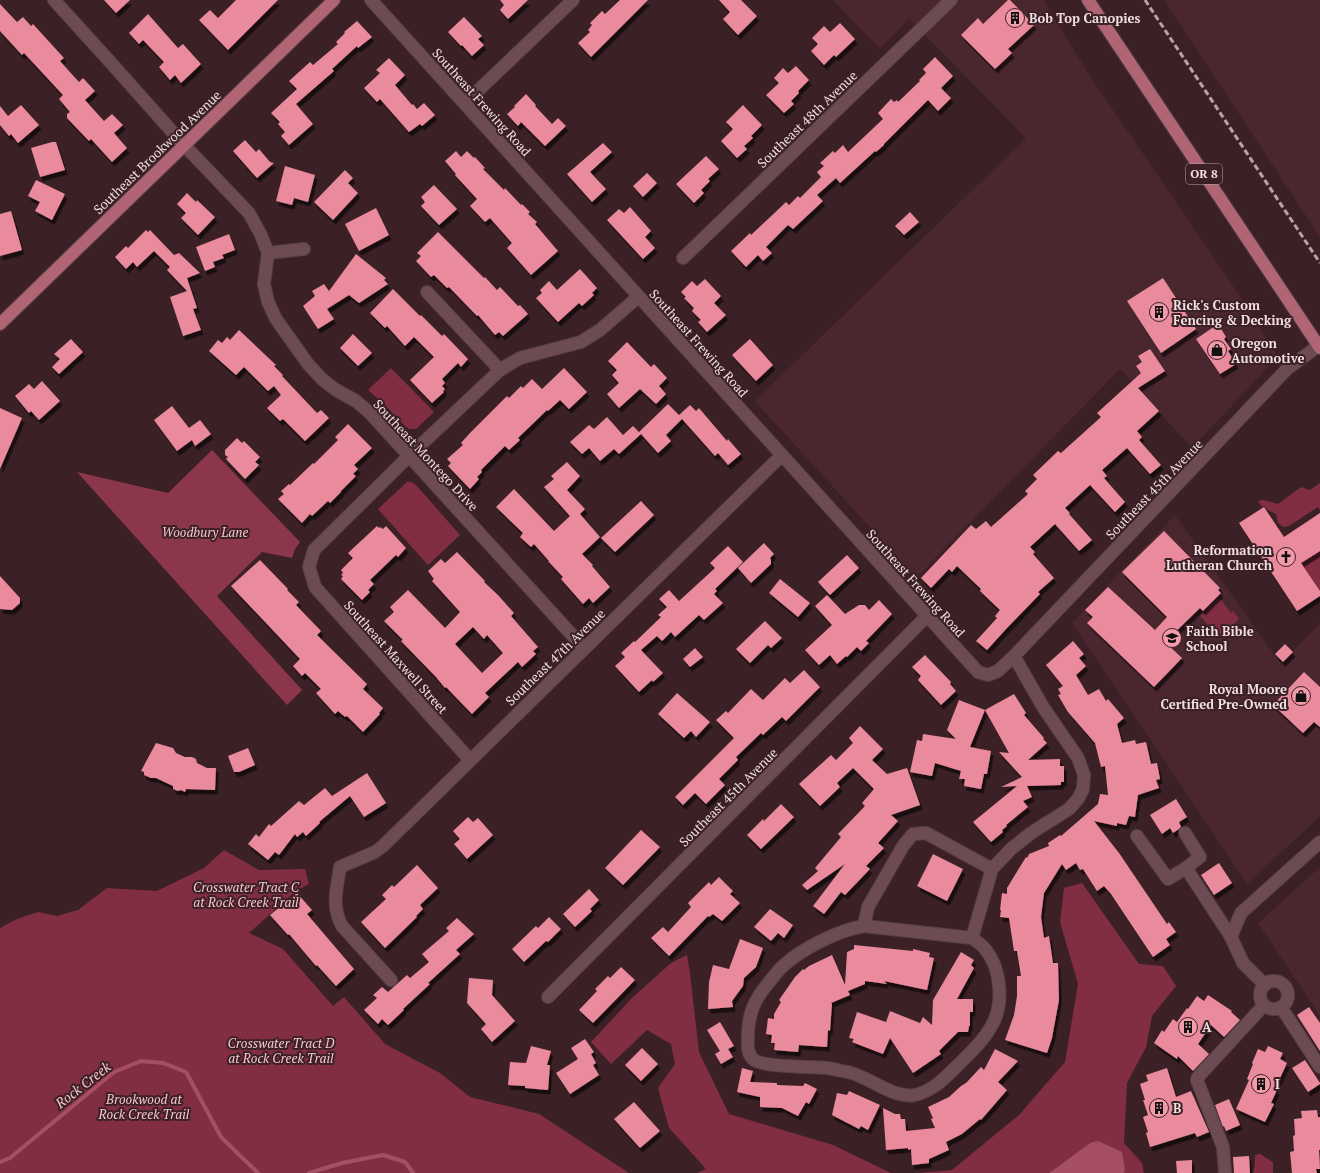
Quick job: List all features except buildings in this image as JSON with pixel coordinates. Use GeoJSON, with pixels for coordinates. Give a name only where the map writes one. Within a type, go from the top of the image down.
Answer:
{"type":"FeatureCollection","features":[{"type":"Feature","properties":{"kind":"main road","name":"Southeast Brookwood Avenue"},"geometry":{"type":"LineString","coordinates":[[0,324],[334,0]]}},
{"type":"Feature","properties":{"kind":"main road","name":"OR 8"},"geometry":{"type":"LineString","coordinates":[[1088,0],[1319,347]]}},
{"type":"Feature","properties":{"kind":"street"},"geometry":{"type":"LineString","coordinates":[[54,0],[184,145],[248,213],[261,235],[268,252],[304,250]]}},
{"type":"Feature","properties":{"kind":"street","name":"Southeast Frewing Road"},"geometry":{"type":"LineString","coordinates":[[371,0],[978,672],[988,675],[998,671],[1014,656]]}},
{"type":"Feature","properties":{"kind":"street"},"geometry":{"type":"LineString","coordinates":[[465,103],[574,0]]}},
{"type":"Feature","properties":{"kind":"street","name":"Southeast 48th Avenue"},"geometry":{"type":"LineString","coordinates":[[683,258],[951,0]]}},
{"type":"Feature","properties":{"kind":"street","name":"Southeast Montego Drive"},"geometry":{"type":"LineString","coordinates":[[268,252],[264,284],[268,302],[276,319],[308,364],[318,375],[336,390],[356,401],[370,413],[584,648]]}},
{"type":"Feature","properties":{"kind":"street"},"geometry":{"type":"LineString","coordinates":[[427,292],[500,370]]}},
{"type":"Feature","properties":{"kind":"street"},"geometry":{"type":"LineString","coordinates":[[409,456],[500,370],[520,358],[581,342],[600,330],[638,297]]}},
{"type":"Feature","properties":{"kind":"street","name":"Southeast 45th Avenue"},"geometry":{"type":"LineString","coordinates":[[1014,656],[1287,369],[1319,347]]}},
{"type":"Feature","properties":{"kind":"street","name":"Southeast 47th Avenue"},"geometry":{"type":"LineString","coordinates":[[391,980],[342,926],[337,916],[336,900],[340,866],[375,852],[383,846],[782,455]]}},
{"type":"Feature","properties":{"kind":"street","name":"Southeast Maxwell Street"},"geometry":{"type":"LineString","coordinates":[[409,456],[314,550],[309,567],[315,587],[470,760]]}},
{"type":"Feature","properties":{"kind":"street","name":"Southeast 45th Avenue"},"geometry":{"type":"LineString","coordinates":[[548,996],[927,616]]}},
{"type":"Feature","properties":{"kind":"street"},"geometry":{"type":"LineString","coordinates":[[972,938],[992,869],[1010,849],[1031,833],[1068,809],[1078,799],[1083,789],[1084,775],[1078,758],[1043,707],[1014,656]]}},
{"type":"Feature","properties":{"kind":"street"},"geometry":{"type":"LineString","coordinates":[[864,926],[868,907],[903,846],[913,834],[926,833],[992,869]]}},
{"type":"Feature","properties":{"kind":"street"},"geometry":{"type":"LineString","coordinates":[[1136,836],[1168,879],[1200,857],[1184,833]]}},
{"type":"Feature","properties":{"kind":"street"},"geometry":{"type":"LineString","coordinates":[[1231,937],[1241,913],[1320,842]]}},
{"type":"Feature","properties":{"kind":"street"},"geometry":{"type":"LineString","coordinates":[[1186,868],[1231,937],[1243,963],[1265,985]]}},
{"type":"Feature","properties":{"kind":"street"},"geometry":{"type":"LineString","coordinates":[[864,926],[972,938],[981,944],[993,962],[997,975],[997,1015],[978,1045],[942,1080],[925,1092],[910,1096],[899,1095],[850,1072],[827,1068],[767,1064],[754,1060],[751,1056],[748,1047],[749,1024],[752,1009],[763,990],[782,966],[793,958],[838,933],[851,928],[864,926]]}},
{"type":"Feature","properties":{"kind":"street"},"geometry":{"type":"LineString","coordinates":[[1273,981],[1279,982],[1284,986],[1288,997],[1281,1007],[1275,1009],[1264,1005],[1260,993],[1265,985],[1273,981]]}},
{"type":"Feature","properties":{"kind":"street"},"geometry":{"type":"LineString","coordinates":[[1225,1173],[1223,1147],[1197,1080],[1198,1077],[1264,1005]]}},
{"type":"Feature","properties":{"kind":"street"},"geometry":{"type":"LineString","coordinates":[[1281,1007],[1320,1067]]}},
{"type":"Feature","properties":{"kind":"shaded area"},"geometry":{"type":"Polygon","coordinates":[[[833,0],[1043,0],[1090,76],[1242,299],[1278,357],[1192,448],[1120,369],[916,578],[755,401],[1026,138],[909,19],[880,49],[833,0]]]}},
{"type":"Feature","properties":{"kind":"shaded area"},"geometry":{"type":"Polygon","coordinates":[[[1164,0],[1320,0],[1320,237],[1164,0]]]}},
{"type":"Feature","properties":{"kind":"shaded area"},"geometry":{"type":"Polygon","coordinates":[[[1175,515],[1281,664],[1320,623],[1320,815],[1247,884],[1072,623],[1175,515]]]}},
{"type":"Feature","properties":{"kind":"shaded area"},"geometry":{"type":"Polygon","coordinates":[[[1320,867],[1320,1016],[1258,923],[1320,867]]]}},
{"type":"Feature","properties":{"kind":"shaded area"},"geometry":{"type":"Polygon","coordinates":[[[1098,1141],[1122,1152],[1125,1170],[1124,1173],[1049,1173],[1090,1143],[1098,1141]]]}},
{"type":"Feature","properties":{"kind":"green space"},"geometry":{"type":"Polygon","coordinates":[[[391,368],[434,412],[416,429],[409,429],[368,390],[391,368]]]}},
{"type":"Feature","properties":{"kind":"green space","name":"Woodbury Lane"},"geometry":{"type":"Polygon","coordinates":[[[212,450],[300,542],[295,549],[292,558],[262,552],[217,596],[302,690],[287,705],[77,472],[168,493],[212,450]]]}},
{"type":"Feature","properties":{"kind":"green space"},"geometry":{"type":"Polygon","coordinates":[[[407,482],[411,482],[416,485],[460,535],[428,565],[378,509],[407,482]]]}},
{"type":"Feature","properties":{"kind":"green space"},"geometry":{"type":"Polygon","coordinates":[[[1320,483],[1320,510],[1318,507],[1289,526],[1283,527],[1278,523],[1276,514],[1266,509],[1264,506],[1262,507],[1258,501],[1263,500],[1278,504],[1301,487],[1310,490],[1320,483]]]}},
{"type":"Feature","properties":{"kind":"green space"},"geometry":{"type":"Polygon","coordinates":[[[1320,551],[1320,591],[1301,563],[1320,551]]]}},
{"type":"Feature","properties":{"kind":"green space"},"geometry":{"type":"Polygon","coordinates":[[[1219,597],[1231,613],[1233,611],[1239,619],[1220,638],[1200,616],[1219,597]]]}},
{"type":"Feature","properties":{"kind":"green space"},"geometry":{"type":"Polygon","coordinates":[[[224,850],[259,870],[305,869],[309,884],[297,890],[249,933],[283,949],[333,1006],[344,997],[385,1044],[440,1073],[470,1097],[539,1114],[629,1173],[0,1173],[0,928],[17,919],[38,912],[57,916],[78,910],[107,888],[157,891],[204,868],[224,850]]]}},
{"type":"Feature","properties":{"kind":"green space"},"geometry":{"type":"Polygon","coordinates":[[[1082,883],[1139,964],[1163,966],[1176,986],[1152,1016],[1146,1047],[1127,1083],[1124,1143],[1142,1163],[1144,1173],[1124,1173],[1125,1170],[1090,1143],[1049,1173],[917,1173],[952,1170],[1019,1115],[1065,1062],[1078,984],[1060,922],[1064,888],[1082,883]]]}},
{"type":"Feature","properties":{"kind":"green space"},"geometry":{"type":"Polygon","coordinates":[[[687,955],[699,1052],[729,1114],[833,1145],[891,1173],[697,1173],[706,1169],[669,1128],[658,1088],[675,1064],[671,1044],[647,1030],[611,1064],[591,1042],[632,998],[671,963],[687,955]]]}},
{"type":"Feature","properties":{"kind":"green space"},"geometry":{"type":"Polygon","coordinates":[[[1260,1154],[1273,1162],[1273,1173],[1253,1173],[1255,1155],[1260,1154]]]}},
{"type":"Feature","properties":{"kind":"waterway","name":"Rock Creek"},"geometry":{"type":"LineString","coordinates":[[0,1162],[10,1158],[114,1072],[141,1061],[163,1063],[186,1072],[221,1137],[258,1173]]}},
{"type":"Feature","properties":{"kind":"waterway","name":"Rock Creek"},"geometry":{"type":"LineString","coordinates":[[309,1173],[342,1163],[383,1155],[405,1162],[413,1173]]}},
{"type":"Feature","properties":{"kind":"railway"},"geometry":{"type":"LineString","coordinates":[[1145,0],[1320,263]]}},
{"type":"Feature","properties":{"kind":"place","name":"Bob Top Canopies"},"geometry":{"type":"Point","coordinates":[1015,18]}},
{"type":"Feature","properties":{"kind":"place","name":"Rick's Custom Fencing & Decking"},"geometry":{"type":"Point","coordinates":[1159,312]}},
{"type":"Feature","properties":{"kind":"place","name":"Oregon Automotive"},"geometry":{"type":"Point","coordinates":[1217,350]}},
{"type":"Feature","properties":{"kind":"place","name":"Reformation Lutheran Church"},"geometry":{"type":"Point","coordinates":[1286,557]}},
{"type":"Feature","properties":{"kind":"place","name":"Faith Bible School"},"geometry":{"type":"Point","coordinates":[1172,638]}},
{"type":"Feature","properties":{"kind":"place","name":"Royal Moore Certified Pre-Owned"},"geometry":{"type":"Point","coordinates":[1301,696]}},
{"type":"Feature","properties":{"kind":"place","name":"A"},"geometry":{"type":"Point","coordinates":[1188,1027]}},
{"type":"Feature","properties":{"kind":"place","name":"I"},"geometry":{"type":"Point","coordinates":[1261,1084]}},
{"type":"Feature","properties":{"kind":"place","name":"B"},"geometry":{"type":"Point","coordinates":[1159,1108]}},
{"type":"Feature","properties":{"kind":"park label","name":"Crosswater Tract C at Rock Creek Trail"},"geometry":{"type":"Point","coordinates":[246,894]}},
{"type":"Feature","properties":{"kind":"park label","name":"Crosswater Tract D at Rock Creek Trail"},"geometry":{"type":"Point","coordinates":[281,1050]}},
{"type":"Feature","properties":{"kind":"park label","name":"Brookwood at Rock Creek Trail"},"geometry":{"type":"Point","coordinates":[144,1106]}}]}
